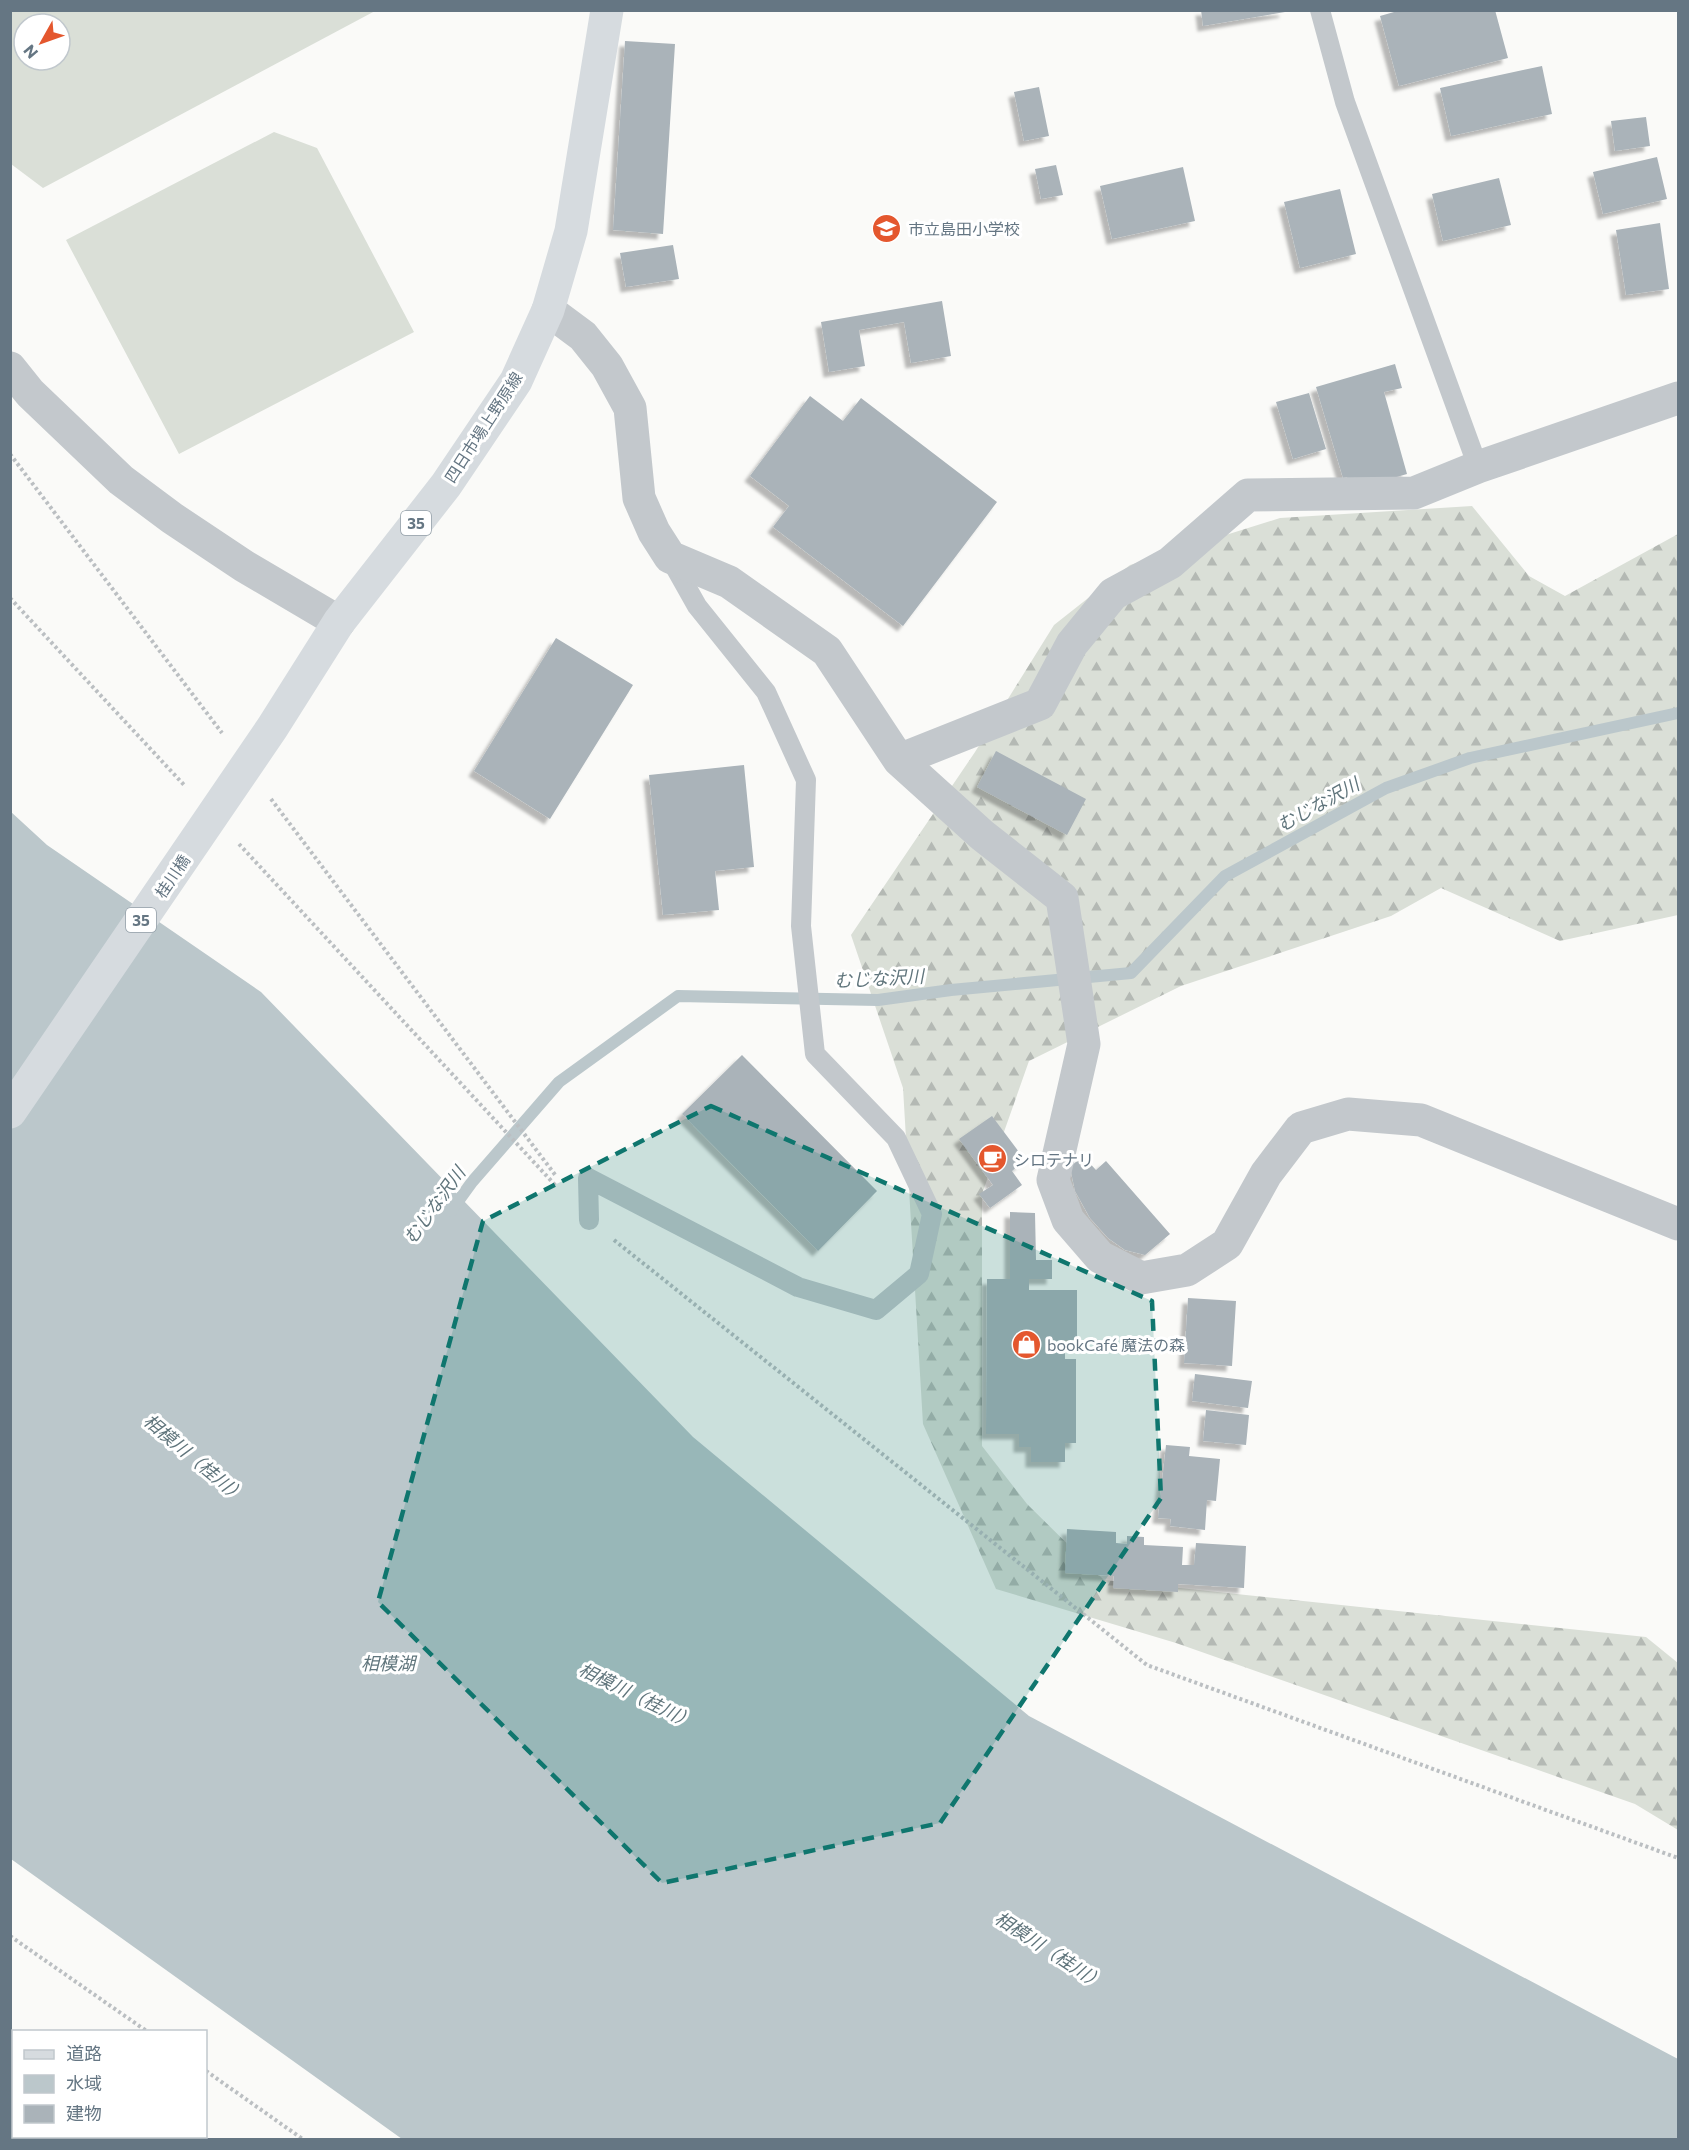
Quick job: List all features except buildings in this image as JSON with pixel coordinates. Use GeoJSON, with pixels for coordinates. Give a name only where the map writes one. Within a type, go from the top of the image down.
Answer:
{"type":"FeatureCollection","features":[{"type":"Feature","properties":{"kind":"main road","name":"四日市場上野原線"},"geometry":{"type":"LineString","coordinates":[[272,728],[339,622],[446,485],[516,381],[548,310],[571,231],[607,10]]}},
{"type":"Feature","properties":{"kind":"main road","name":"桂川橋"},"geometry":{"type":"LineString","coordinates":[[10,1112],[272,728]]}},
{"type":"Feature","properties":{"kind":"street"},"geometry":{"type":"LineString","coordinates":[[548,310],[583,336],[607,366],[630,408],[639,498],[654,532],[670,557],[729,582],[827,651],[899,760],[982,835],[1062,898],[1084,1044],[1053,1180],[1068,1220],[1100,1257],[1141,1278],[1187,1270],[1227,1244],[1266,1174],[1301,1128],[1348,1114],[1421,1120],[1678,1224]]}},
{"type":"Feature","properties":{"kind":"street"},"geometry":{"type":"LineString","coordinates":[[10,368],[30,393],[121,480],[172,518],[244,566],[339,622]]}},
{"type":"Feature","properties":{"kind":"street"},"geometry":{"type":"LineString","coordinates":[[899,760],[1040,704],[1072,644],[1113,594],[1170,563],[1248,495],[1414,493],[1478,467],[1678,398]]}},
{"type":"Feature","properties":{"kind":"lane"},"geometry":{"type":"LineString","coordinates":[[1320,10],[1345,102],[1478,467]]}},
{"type":"Feature","properties":{"kind":"lane"},"geometry":{"type":"LineString","coordinates":[[589,1220],[588,1178],[798,1287],[876,1310],[919,1275],[932,1214],[896,1137],[815,1054],[801,926],[806,780],[766,692],[697,606],[670,557]]}},
{"type":"Feature","properties":{"kind":"path"},"geometry":{"type":"LineString","coordinates":[[10,454],[226,738]]}},
{"type":"Feature","properties":{"kind":"path"},"geometry":{"type":"LineString","coordinates":[[10,598],[188,789]]}},
{"type":"Feature","properties":{"kind":"path"},"geometry":{"type":"LineString","coordinates":[[269,795],[589,1220]]}},
{"type":"Feature","properties":{"kind":"path"},"geometry":{"type":"LineString","coordinates":[[237,842],[589,1220],[1147,1665],[1678,1858]]}},
{"type":"Feature","properties":{"kind":"path"},"geometry":{"type":"LineString","coordinates":[[10,1936],[147,2030]]}},
{"type":"Feature","properties":{"kind":"path"},"geometry":{"type":"LineString","coordinates":[[207,2072],[304,2139]]}},
{"type":"Feature","properties":{"kind":"highlighted area"},"geometry":{"type":"Polygon","coordinates":[[[711,1106],[1152,1301],[1161,1498],[940,1823],[662,1883],[378,1602],[483,1221],[711,1106]]]}},
{"type":"Feature","properties":{"kind":"green space"},"geometry":{"type":"Polygon","coordinates":[[[11,10],[375,10],[375,11],[43,188],[11,164],[11,10]]]}},
{"type":"Feature","properties":{"kind":"green space"},"geometry":{"type":"Polygon","coordinates":[[[274,132],[317,148],[414,332],[179,454],[66,240],[274,132]]]}},
{"type":"Feature","properties":{"kind":"green space"},"geometry":{"type":"Polygon","coordinates":[[[1472,506],[1529,576],[1565,596],[1678,534],[1678,915],[1560,941],[1441,888],[1391,916],[1181,986],[1029,1061],[982,1194],[982,1446],[1027,1504],[1104,1580],[1646,1637],[1678,1663],[1678,1830],[1635,1804],[1176,1643],[996,1589],[923,1424],[903,1088],[851,935],[975,752],[1054,625],[1130,565],[1280,518],[1472,506]]]}},
{"type":"Feature","properties":{"kind":"water","name":"相模湖"},"geometry":{"type":"Polygon","coordinates":[[[10,811],[47,845],[261,992],[693,1437],[1029,1716],[1678,2059],[1678,2139],[402,2139],[11,1859],[10,811]]]}},
{"type":"Feature","properties":{"kind":"waterway","name":"むじな沢川"},"geometry":{"type":"LineString","coordinates":[[451,1211],[472,1182],[559,1082],[678,996],[878,1000],[951,990],[1131,973],[1225,876],[1386,788],[1470,758],[1678,713]]}},
{"type":"Feature","properties":{"kind":"place","name":"市立島田小学校"},"geometry":{"type":"Point","coordinates":[887,228]}},
{"type":"Feature","properties":{"kind":"place","name":"シロテナリ"},"geometry":{"type":"Point","coordinates":[993,1159]}},
{"type":"Feature","properties":{"kind":"place","name":"bookCafé 魔法の森"},"geometry":{"type":"Point","coordinates":[1026,1344]}},
{"type":"Feature","properties":{"kind":"water label","name":"相模川（桂川）"},"geometry":{"type":"Point","coordinates":[195,1458]}},
{"type":"Feature","properties":{"kind":"water label","name":"相模川（桂川）"},"geometry":{"type":"Point","coordinates":[637,1695]}},
{"type":"Feature","properties":{"kind":"water label","name":"相模川（桂川）"},"geometry":{"type":"Point","coordinates":[1050,1950]}}]}
